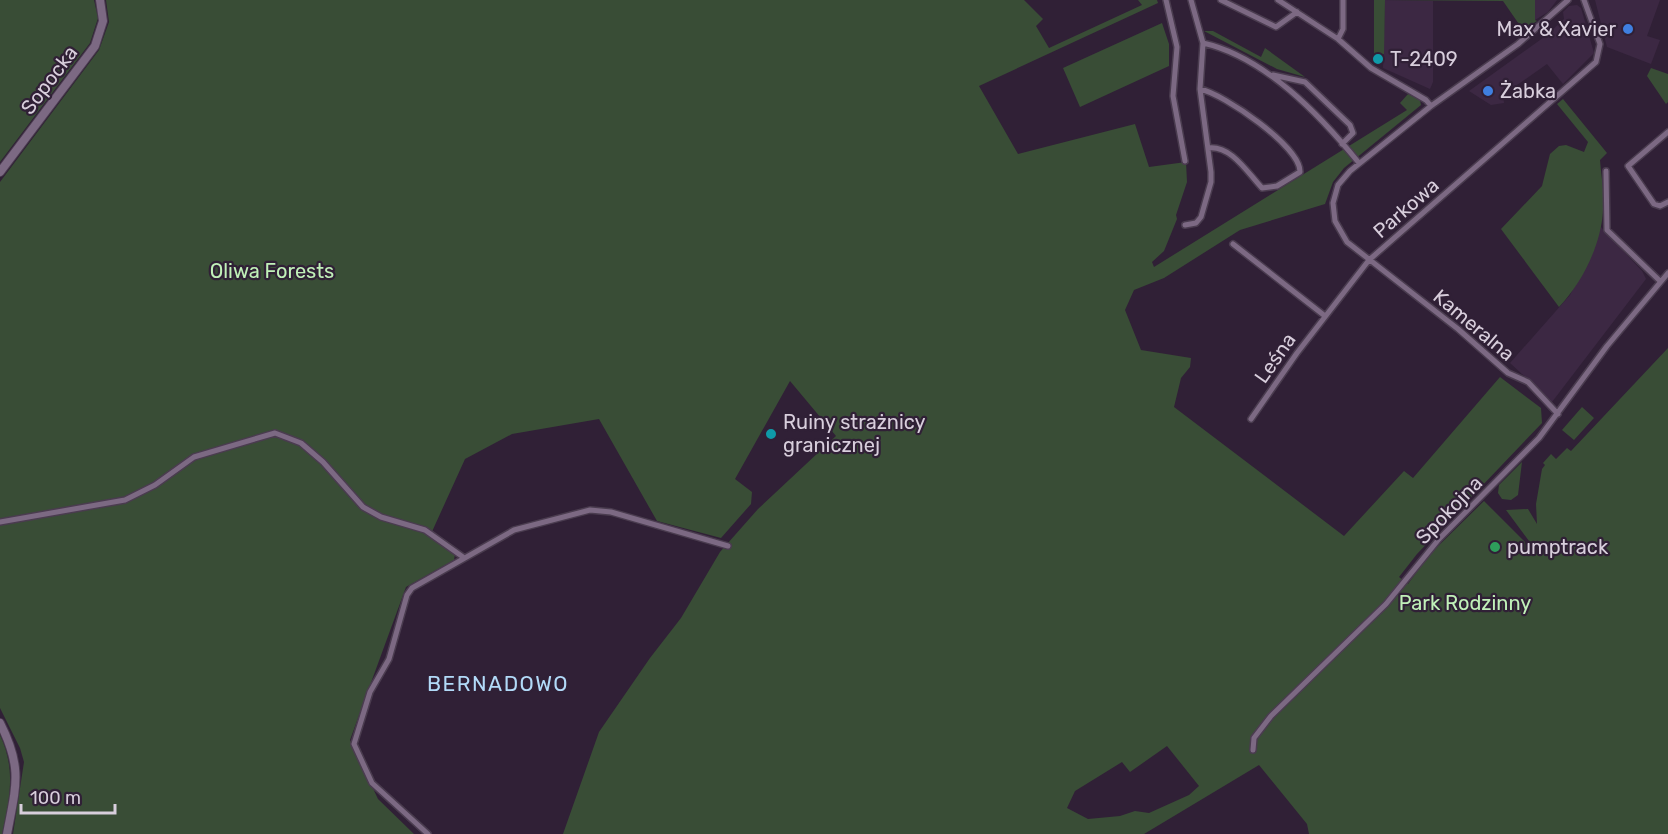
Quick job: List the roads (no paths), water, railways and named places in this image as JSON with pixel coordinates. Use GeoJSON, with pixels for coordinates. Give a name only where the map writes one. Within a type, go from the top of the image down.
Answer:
{"type":"FeatureCollection","features":[{"type":"Feature","properties":{"kind":"main road","name":"Sopocka"},"geometry":{"type":"LineString","coordinates":[[0,172],[95,46],[103,21],[100,0]]}},
{"type":"Feature","properties":{"kind":"main road"},"geometry":{"type":"LineString","coordinates":[[0,723],[12,748],[16,767],[7,834]]}},
{"type":"Feature","properties":{"kind":"street"},"geometry":{"type":"LineString","coordinates":[[1166,0],[1177,47],[1172,84],[1185,161]]}},
{"type":"Feature","properties":{"kind":"street"},"geometry":{"type":"LineString","coordinates":[[1185,225],[1197,223],[1201,217],[1211,182],[1200,88],[1203,43],[1191,0]]}},
{"type":"Feature","properties":{"kind":"street"},"geometry":{"type":"LineString","coordinates":[[1221,0],[1276,27],[1297,12]]}},
{"type":"Feature","properties":{"kind":"street"},"geometry":{"type":"LineString","coordinates":[[1338,39],[1342,29],[1343,0]]}},
{"type":"Feature","properties":{"kind":"street","name":"Parkowa"},"geometry":{"type":"LineString","coordinates":[[1568,0],[1518,44],[1431,106],[1359,163],[1338,185],[1333,212],[1342,236],[1369,260],[1596,62],[1600,44],[1584,0]]}},
{"type":"Feature","properties":{"kind":"street"},"geometry":{"type":"LineString","coordinates":[[1281,1],[1338,39],[1371,68],[1426,100],[1431,106]]}},
{"type":"Feature","properties":{"kind":"street"},"geometry":{"type":"LineString","coordinates":[[1203,43],[1220,48],[1273,75],[1305,82],[1350,125],[1353,133],[1342,144]]}},
{"type":"Feature","properties":{"kind":"street"},"geometry":{"type":"LineString","coordinates":[[1273,75],[1359,163]]}},
{"type":"Feature","properties":{"kind":"street"},"geometry":{"type":"LineString","coordinates":[[1200,88],[1235,105],[1260,123],[1299,162],[1300,172],[1277,186],[1262,188],[1227,151],[1219,147],[1208,148]]}},
{"type":"Feature","properties":{"kind":"street"},"geometry":{"type":"LineString","coordinates":[[1668,132],[1628,166],[1654,204],[1660,206],[1668,202]]}},
{"type":"Feature","properties":{"kind":"street"},"geometry":{"type":"LineString","coordinates":[[1606,171],[1607,230],[1660,281]]}},
{"type":"Feature","properties":{"kind":"street"},"geometry":{"type":"LineString","coordinates":[[1233,244],[1324,316]]}},
{"type":"Feature","properties":{"kind":"street","name":"Leśna"},"geometry":{"type":"LineString","coordinates":[[1251,419],[1324,316],[1369,260]]}},
{"type":"Feature","properties":{"kind":"street","name":"Kameralna"},"geometry":{"type":"LineString","coordinates":[[1369,260],[1458,328],[1508,373],[1528,382],[1558,414]]}},
{"type":"Feature","properties":{"kind":"street","name":"Spokojna"},"geometry":{"type":"LineString","coordinates":[[1253,750],[1254,738],[1270,716],[1391,599],[1439,539],[1529,449],[1558,414],[1607,346],[1668,273]]}},
{"type":"Feature","properties":{"kind":"street"},"geometry":{"type":"LineString","coordinates":[[0,522],[125,500],[149,488],[194,458],[275,433],[301,443],[323,462],[363,507],[381,517],[425,530],[463,557]]}},
{"type":"Feature","properties":{"kind":"street"},"geometry":{"type":"LineString","coordinates":[[428,834],[372,783],[354,740],[370,692],[389,659],[407,595],[419,582],[514,530],[590,510],[611,512],[728,546]]}},
{"type":"Feature","properties":{"kind":"place","name":"Max & Xavier"},"geometry":{"type":"Point","coordinates":[1628,29]}},
{"type":"Feature","properties":{"kind":"place","name":"T-2409"},"geometry":{"type":"Point","coordinates":[1378,59]}},
{"type":"Feature","properties":{"kind":"place","name":"Żabka"},"geometry":{"type":"Point","coordinates":[1488,91]}},
{"type":"Feature","properties":{"kind":"place","name":"Ruiny strażnicy granicznej"},"geometry":{"type":"Point","coordinates":[771,434]}},
{"type":"Feature","properties":{"kind":"place","name":"pumptrack"},"geometry":{"type":"Point","coordinates":[1495,547]}},
{"type":"Feature","properties":{"kind":"district","name":"BERNADOWO"},"geometry":{"type":"Point","coordinates":[498,683]}},
{"type":"Feature","properties":{"kind":"park label","name":"Oliwa Forests"},"geometry":{"type":"Point","coordinates":[272,271]}},
{"type":"Feature","properties":{"kind":"park label","name":"Park Rodzinny"},"geometry":{"type":"Point","coordinates":[1465,603]}}]}
